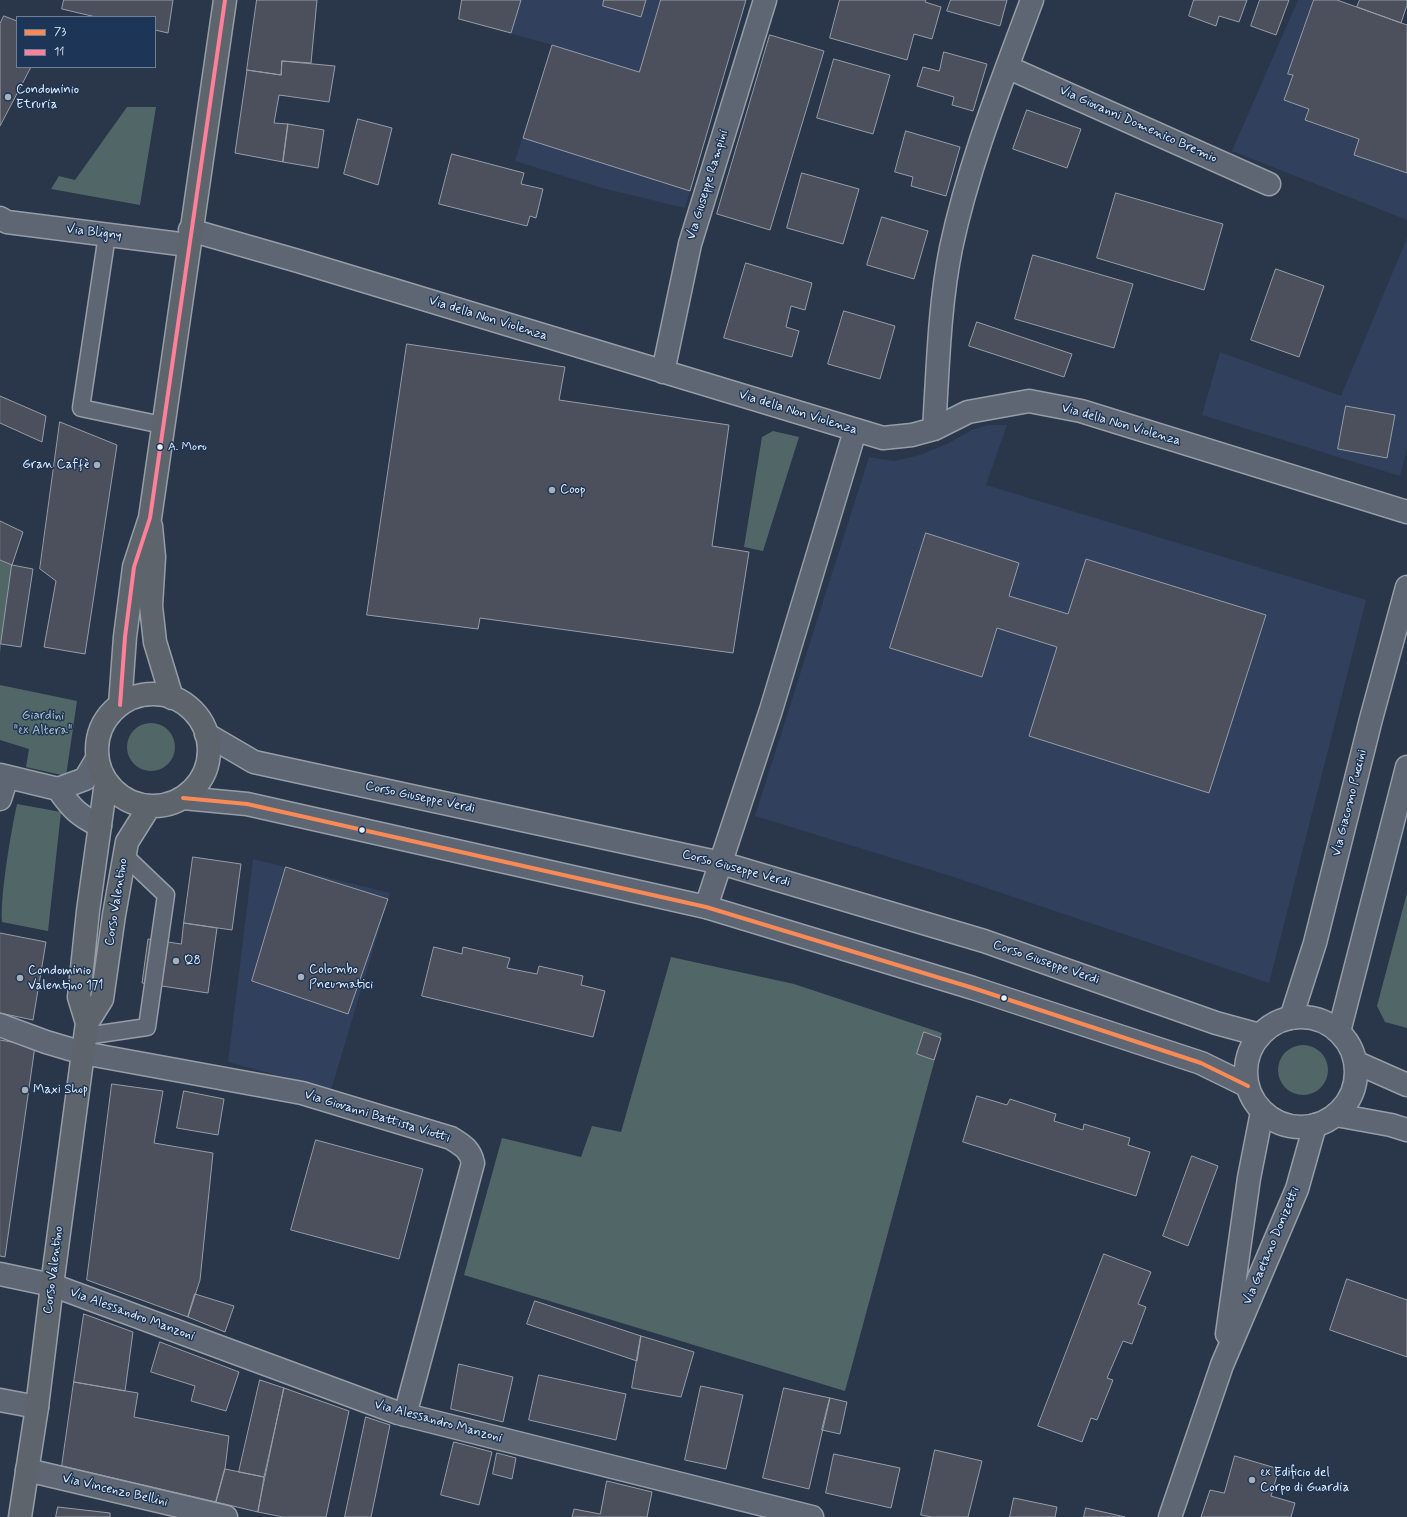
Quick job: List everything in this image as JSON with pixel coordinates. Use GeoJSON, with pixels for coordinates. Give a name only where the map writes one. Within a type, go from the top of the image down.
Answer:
{"type":"FeatureCollection","features":[{"type":"Feature","properties":{"kind":"main road"},"geometry":{"type":"LineString","coordinates":[[120,704],[125,637],[134,567],[150,518],[162,425],[224,0]]}},
{"type":"Feature","properties":{"kind":"main road"},"geometry":{"type":"LineString","coordinates":[[150,518],[154,557],[151,606],[152,620],[155,642],[172,698]]}},
{"type":"Feature","properties":{"kind":"main road","name":"Corso Valentino"},"geometry":{"type":"LineString","coordinates":[[154,694],[172,698],[187,706],[199,718],[206,734],[209,752],[206,770],[197,786],[183,798],[167,804],[150,807],[133,803],[118,794],[106,782],[97,759],[97,743],[101,729],[109,715],[120,704],[136,697],[154,694]]}},
{"type":"Feature","properties":{"kind":"main road","name":"Corso Valentino"},"geometry":{"type":"LineString","coordinates":[[20,1517],[38,1407],[52,1285],[85,1037],[79,997],[88,911],[106,782]]}},
{"type":"Feature","properties":{"kind":"main road","name":"Corso Valentino"},"geometry":{"type":"LineString","coordinates":[[85,1037],[102,999],[127,842],[150,807]]}},
{"type":"Feature","properties":{"kind":"street","name":"Via Giuseppe Rampini"},"geometry":{"type":"LineString","coordinates":[[663,372],[690,244],[765,0]]}},
{"type":"Feature","properties":{"kind":"street"},"geometry":{"type":"LineString","coordinates":[[934,429],[940,331],[951,248],[976,157],[1007,66],[1032,0]]}},
{"type":"Feature","properties":{"kind":"street","name":"Via Giovanni Domenico Bremio"},"geometry":{"type":"LineString","coordinates":[[1007,66],[1269,184]]}},
{"type":"Feature","properties":{"kind":"street","name":"Via Bligny"},"geometry":{"type":"LineString","coordinates":[[0,218],[7,222],[107,234],[189,237]]}},
{"type":"Feature","properties":{"kind":"street","name":"Via della Non Violenza"},"geometry":{"type":"LineString","coordinates":[[189,237],[298,260],[855,431],[884,438],[912,435],[934,429],[968,412],[1029,401],[1081,411],[1407,512]]}},
{"type":"Feature","properties":{"kind":"street"},"geometry":{"type":"LineString","coordinates":[[706,907],[771,710],[855,431]]}},
{"type":"Feature","properties":{"kind":"street","name":"Via Giacomo Puccini"},"geometry":{"type":"LineString","coordinates":[[1291,1018],[1315,943],[1371,719],[1407,588]]}},
{"type":"Feature","properties":{"kind":"street","name":"Corso Giuseppe Verdi"},"geometry":{"type":"LineString","coordinates":[[206,734],[254,762],[721,863],[984,941],[1216,1023],[1260,1035]]}},
{"type":"Feature","properties":{"kind":"street","name":"Corso Valentino"},"geometry":{"type":"LineString","coordinates":[[58,789],[85,778],[97,759]]}},
{"type":"Feature","properties":{"kind":"street"},"geometry":{"type":"LineString","coordinates":[[1339,1032],[1407,767]]}},
{"type":"Feature","properties":{"kind":"street"},"geometry":{"type":"LineString","coordinates":[[0,799],[3,776],[58,789],[80,816],[100,826]]}},
{"type":"Feature","properties":{"kind":"street"},"geometry":{"type":"LineString","coordinates":[[183,798],[247,804],[706,907],[973,988],[1201,1063],[1248,1086]]}},
{"type":"Feature","properties":{"kind":"street"},"geometry":{"type":"LineString","coordinates":[[1291,1018],[1308,1018],[1325,1023],[1339,1032],[1350,1046],[1355,1062],[1356,1077],[1353,1091],[1346,1104],[1336,1115],[1316,1125],[1296,1127],[1278,1122],[1262,1112],[1253,1100],[1248,1086],[1246,1068],[1250,1051],[1260,1035],[1274,1024],[1291,1018]]}},
{"type":"Feature","properties":{"kind":"street","name":"Via Giovanni Battista Viotti"},"geometry":{"type":"LineString","coordinates":[[0,1025],[46,1042],[85,1037],[302,1093],[450,1138],[466,1147],[471,1154],[473,1162],[405,1415]]}},
{"type":"Feature","properties":{"kind":"street"},"geometry":{"type":"LineString","coordinates":[[1355,1062],[1407,1085]]}},
{"type":"Feature","properties":{"kind":"street","name":"Via Gaetano Donizetti"},"geometry":{"type":"LineString","coordinates":[[1222,1365],[1249,1178],[1262,1112]]}},
{"type":"Feature","properties":{"kind":"street"},"geometry":{"type":"LineString","coordinates":[[1336,1115],[1391,1125],[1407,1130]]}},
{"type":"Feature","properties":{"kind":"street","name":"Via Gaetano Donizetti"},"geometry":{"type":"LineString","coordinates":[[1170,1517],[1222,1365],[1297,1189],[1316,1125]]}},
{"type":"Feature","properties":{"kind":"street","name":"Via Alessandro Manzoni"},"geometry":{"type":"LineString","coordinates":[[0,1274],[52,1285],[405,1415],[812,1517]]}},
{"type":"Feature","properties":{"kind":"street"},"geometry":{"type":"LineString","coordinates":[[0,1400],[38,1407]]}},
{"type":"Feature","properties":{"kind":"street","name":"Via Vincenzo Bellini"},"geometry":{"type":"LineString","coordinates":[[27,1470],[226,1517]]}},
{"type":"Feature","properties":{"kind":"lane"},"geometry":{"type":"LineString","coordinates":[[107,234],[81,408],[162,425]]}},
{"type":"Feature","properties":{"kind":"lane"},"geometry":{"type":"LineString","coordinates":[[85,1037],[148,1027],[166,895],[124,855]]}},
{"type":"Feature","properties":{"kind":"shaded area"},"geometry":{"type":"Polygon","coordinates":[[[462,0],[746,0],[685,208],[602,188],[515,161],[552,45],[459,19],[462,0]]]}},
{"type":"Feature","properties":{"kind":"shaded area"},"geometry":{"type":"Polygon","coordinates":[[[1298,0],[1337,0],[1407,25],[1407,220],[1232,151],[1298,0]]]}},
{"type":"Feature","properties":{"kind":"shaded area"},"geometry":{"type":"Polygon","coordinates":[[[1407,238],[1407,448],[1400,476],[1202,415],[1220,352],[1341,396],[1407,238]]]}},
{"type":"Feature","properties":{"kind":"shaded area"},"geometry":{"type":"Polygon","coordinates":[[[988,425],[1007,425],[986,485],[1366,600],[1269,983],[954,877],[755,816],[869,457],[894,461],[920,455],[947,444],[972,430],[988,425]]]}},
{"type":"Feature","properties":{"kind":"shaded area","name":"Colombo Pneumatici"},"geometry":{"type":"Polygon","coordinates":[[[253,859],[390,893],[331,1090],[228,1062],[253,859]]]}},
{"type":"Feature","properties":{"kind":"green space"},"geometry":{"type":"Polygon","coordinates":[[[127,107],[156,107],[140,205],[51,189],[59,176],[75,180],[127,107]]]}},
{"type":"Feature","properties":{"kind":"green space"},"geometry":{"type":"Polygon","coordinates":[[[773,431],[799,437],[763,551],[744,547],[762,437],[773,431]]]}},
{"type":"Feature","properties":{"kind":"green space"},"geometry":{"type":"Polygon","coordinates":[[[0,560],[12,565],[0,653],[0,560]]]}},
{"type":"Feature","properties":{"kind":"green space","name":"Giardini \"ex Altera\""},"geometry":{"type":"Polygon","coordinates":[[[0,685],[77,701],[66,776],[26,767],[29,749],[0,740],[0,685]]]}},
{"type":"Feature","properties":{"kind":"green space"},"geometry":{"type":"Polygon","coordinates":[[[151,723],[160,725],[168,730],[173,738],[175,747],[173,756],[168,764],[160,769],[151,771],[142,769],[134,764],[129,756],[127,747],[129,738],[134,730],[142,725],[151,723]]]}},
{"type":"Feature","properties":{"kind":"green space"},"geometry":{"type":"Polygon","coordinates":[[[17,804],[61,812],[48,931],[2,922],[4,881],[17,804]]]}},
{"type":"Feature","properties":{"kind":"green space"},"geometry":{"type":"Polygon","coordinates":[[[1407,893],[1407,1028],[1385,1022],[1377,1006],[1407,893]]]}},
{"type":"Feature","properties":{"kind":"green space"},"geometry":{"type":"Polygon","coordinates":[[[671,957],[794,984],[942,1033],[845,1391],[464,1275],[502,1138],[581,1157],[592,1126],[621,1132],[671,957]]]}},
{"type":"Feature","properties":{"kind":"green space"},"geometry":{"type":"Polygon","coordinates":[[[1298,1045],[1308,1045],[1321,1052],[1328,1065],[1328,1075],[1321,1088],[1308,1095],[1298,1095],[1289,1091],[1282,1084],[1278,1075],[1278,1065],[1282,1056],[1289,1049],[1298,1045]]]}},
{"type":"Feature","properties":{"kind":"building"},"geometry":{"type":"Polygon","coordinates":[[[64,0],[173,0],[168,33],[156,30],[156,16],[92,16],[62,9],[64,0]]]}},
{"type":"Feature","properties":{"kind":"building"},"geometry":{"type":"Polygon","coordinates":[[[257,0],[317,0],[311,63],[282,61],[281,75],[247,70],[257,0]]]}},
{"type":"Feature","properties":{"kind":"building"},"geometry":{"type":"Polygon","coordinates":[[[462,0],[521,0],[511,33],[459,19],[462,0]]]}},
{"type":"Feature","properties":{"kind":"building"},"geometry":{"type":"Polygon","coordinates":[[[604,0],[646,0],[641,17],[603,6],[604,0]]]}},
{"type":"Feature","properties":{"kind":"building"},"geometry":{"type":"Polygon","coordinates":[[[661,0],[746,0],[690,191],[523,138],[552,45],[639,72],[661,0]]]}},
{"type":"Feature","properties":{"kind":"building"},"geometry":{"type":"Polygon","coordinates":[[[840,0],[926,0],[925,2],[941,7],[932,39],[914,34],[907,60],[830,38],[840,0]]]}},
{"type":"Feature","properties":{"kind":"building"},"geometry":{"type":"Polygon","coordinates":[[[951,0],[1007,0],[1000,26],[947,11],[951,0]]]}},
{"type":"Feature","properties":{"kind":"building"},"geometry":{"type":"Polygon","coordinates":[[[1194,0],[1247,0],[1239,22],[1219,16],[1216,26],[1189,16],[1194,0]]]}},
{"type":"Feature","properties":{"kind":"building"},"geometry":{"type":"Polygon","coordinates":[[[1260,0],[1289,0],[1276,35],[1251,26],[1260,0]]]}},
{"type":"Feature","properties":{"kind":"building"},"geometry":{"type":"Polygon","coordinates":[[[1314,0],[1337,0],[1407,25],[1407,173],[1354,155],[1359,139],[1305,120],[1309,109],[1284,100],[1293,75],[1288,74],[1314,0]]]}},
{"type":"Feature","properties":{"kind":"building"},"geometry":{"type":"Polygon","coordinates":[[[1360,0],[1407,0],[1407,5],[1401,23],[1357,7],[1360,0]]]}},
{"type":"Feature","properties":{"kind":"building","name":"Condominio Etruria"},"geometry":{"type":"Polygon","coordinates":[[[4,16],[16,21],[16,68],[30,68],[0,126],[0,24],[4,16]]]}},
{"type":"Feature","properties":{"kind":"building"},"geometry":{"type":"Polygon","coordinates":[[[770,35],[824,51],[770,230],[717,214],[770,35]]]}},
{"type":"Feature","properties":{"kind":"building"},"geometry":{"type":"Polygon","coordinates":[[[944,52],[987,64],[973,111],[952,105],[954,97],[917,86],[923,67],[939,71],[944,52]]]}},
{"type":"Feature","properties":{"kind":"building"},"geometry":{"type":"Polygon","coordinates":[[[834,59],[890,75],[873,134],[817,118],[834,59]]]}},
{"type":"Feature","properties":{"kind":"building"},"geometry":{"type":"Polygon","coordinates":[[[282,61],[335,66],[329,102],[279,95],[274,123],[288,124],[283,162],[235,153],[247,70],[281,75],[282,61]]]}},
{"type":"Feature","properties":{"kind":"building"},"geometry":{"type":"Polygon","coordinates":[[[1027,110],[1081,129],[1067,168],[1013,149],[1027,110]]]}},
{"type":"Feature","properties":{"kind":"building"},"geometry":{"type":"Polygon","coordinates":[[[358,119],[392,128],[378,185],[344,174],[358,119]]]}},
{"type":"Feature","properties":{"kind":"building"},"geometry":{"type":"Polygon","coordinates":[[[288,124],[324,130],[318,168],[283,162],[288,124]]]}},
{"type":"Feature","properties":{"kind":"building"},"geometry":{"type":"Polygon","coordinates":[[[906,131],[960,147],[946,196],[911,186],[913,177],[895,172],[906,131]]]}},
{"type":"Feature","properties":{"kind":"building"},"geometry":{"type":"Polygon","coordinates":[[[452,154],[524,173],[521,184],[543,189],[536,218],[530,216],[527,226],[439,204],[452,154]]]}},
{"type":"Feature","properties":{"kind":"building"},"geometry":{"type":"Polygon","coordinates":[[[802,173],[859,189],[843,244],[787,228],[802,173]]]}},
{"type":"Feature","properties":{"kind":"building"},"geometry":{"type":"Polygon","coordinates":[[[1116,193],[1223,224],[1204,290],[1097,258],[1116,193]]]}},
{"type":"Feature","properties":{"kind":"building"},"geometry":{"type":"Polygon","coordinates":[[[882,217],[928,231],[914,279],[867,265],[882,217]]]}},
{"type":"Feature","properties":{"kind":"building"},"geometry":{"type":"Polygon","coordinates":[[[1033,255],[1133,284],[1114,348],[1015,319],[1033,255]]]}},
{"type":"Feature","properties":{"kind":"building"},"geometry":{"type":"Polygon","coordinates":[[[746,263],[812,283],[805,310],[791,306],[786,327],[799,331],[792,357],[724,338],[746,263]]]}},
{"type":"Feature","properties":{"kind":"building"},"geometry":{"type":"Polygon","coordinates":[[[1276,269],[1324,286],[1299,357],[1251,340],[1276,269]]]}},
{"type":"Feature","properties":{"kind":"building"},"geometry":{"type":"Polygon","coordinates":[[[844,311],[895,326],[880,379],[828,364],[844,311]]]}},
{"type":"Feature","properties":{"kind":"building"},"geometry":{"type":"Polygon","coordinates":[[[977,322],[1072,354],[1064,377],[969,346],[977,322]]]}},
{"type":"Feature","properties":{"kind":"building","name":"Coop"},"geometry":{"type":"Polygon","coordinates":[[[407,344],[565,367],[559,400],[729,425],[712,546],[749,552],[733,653],[480,618],[478,629],[367,615],[407,344]]]}},
{"type":"Feature","properties":{"kind":"building"},"geometry":{"type":"Polygon","coordinates":[[[0,396],[46,416],[42,442],[0,423],[0,396]]]}},
{"type":"Feature","properties":{"kind":"building"},"geometry":{"type":"Polygon","coordinates":[[[1346,406],[1395,415],[1387,458],[1338,449],[1346,406]]]}},
{"type":"Feature","properties":{"kind":"building"},"geometry":{"type":"Polygon","coordinates":[[[60,422],[117,445],[85,654],[44,647],[56,581],[40,569],[60,422]]]}},
{"type":"Feature","properties":{"kind":"building"},"geometry":{"type":"Polygon","coordinates":[[[0,521],[23,532],[12,565],[0,560],[0,521]]]}},
{"type":"Feature","properties":{"kind":"building"},"geometry":{"type":"Polygon","coordinates":[[[926,533],[1019,563],[1009,596],[1068,614],[1086,559],[1266,615],[1209,793],[1029,736],[1057,647],[997,628],[982,677],[890,648],[926,533]]]}},
{"type":"Feature","properties":{"kind":"building"},"geometry":{"type":"Polygon","coordinates":[[[12,565],[33,569],[21,647],[1,644],[12,565]]]}},
{"type":"Feature","properties":{"kind":"building"},"geometry":{"type":"Polygon","coordinates":[[[193,857],[241,864],[232,930],[184,923],[193,857]]]}},
{"type":"Feature","properties":{"kind":"building"},"geometry":{"type":"Polygon","coordinates":[[[286,867],[388,899],[348,1014],[252,981],[286,867]]]}},
{"type":"Feature","properties":{"kind":"building"},"geometry":{"type":"Polygon","coordinates":[[[184,923],[217,928],[208,993],[142,983],[148,939],[181,944],[184,923]]]}},
{"type":"Feature","properties":{"kind":"building","name":"Condominio Valentino 171"},"geometry":{"type":"Polygon","coordinates":[[[0,933],[46,942],[33,1020],[0,1013],[0,933]]]}},
{"type":"Feature","properties":{"kind":"building"},"geometry":{"type":"Polygon","coordinates":[[[434,947],[462,954],[463,947],[510,958],[507,968],[537,974],[539,966],[583,976],[581,985],[605,991],[593,1037],[422,996],[434,947]]]}},
{"type":"Feature","properties":{"kind":"building"},"geometry":{"type":"Polygon","coordinates":[[[924,1032],[941,1038],[934,1060],[917,1054],[924,1032]]]}},
{"type":"Feature","properties":{"kind":"building"},"geometry":{"type":"Polygon","coordinates":[[[0,1040],[35,1046],[5,1257],[0,1256],[0,1040]]]}},
{"type":"Feature","properties":{"kind":"building"},"geometry":{"type":"Polygon","coordinates":[[[112,1084],[163,1091],[154,1143],[213,1153],[200,1280],[188,1317],[87,1280],[112,1084]]]}},
{"type":"Feature","properties":{"kind":"building"},"geometry":{"type":"Polygon","coordinates":[[[184,1091],[224,1099],[218,1135],[177,1128],[184,1091]]]}},
{"type":"Feature","properties":{"kind":"building"},"geometry":{"type":"Polygon","coordinates":[[[977,1096],[1007,1105],[1010,1099],[1056,1114],[1054,1121],[1083,1130],[1084,1124],[1130,1138],[1128,1145],[1150,1152],[1136,1196],[963,1142],[977,1096]]]}},
{"type":"Feature","properties":{"kind":"building"},"geometry":{"type":"Polygon","coordinates":[[[316,1140],[423,1169],[399,1259],[291,1230],[316,1140]]]}},
{"type":"Feature","properties":{"kind":"building"},"geometry":{"type":"Polygon","coordinates":[[[1192,1156],[1218,1166],[1188,1246],[1163,1236],[1192,1156]]]}},
{"type":"Feature","properties":{"kind":"building"},"geometry":{"type":"Polygon","coordinates":[[[1104,1254],[1151,1272],[1138,1304],[1146,1307],[1132,1344],[1123,1341],[1107,1378],[1113,1380],[1097,1420],[1091,1418],[1082,1442],[1038,1426],[1104,1254]]]}},
{"type":"Feature","properties":{"kind":"building"},"geometry":{"type":"Polygon","coordinates":[[[1347,1279],[1407,1300],[1407,1357],[1330,1330],[1347,1279]]]}},
{"type":"Feature","properties":{"kind":"building"},"geometry":{"type":"Polygon","coordinates":[[[195,1294],[234,1306],[225,1332],[188,1317],[195,1294]]]}},
{"type":"Feature","properties":{"kind":"building"},"geometry":{"type":"Polygon","coordinates":[[[535,1301],[641,1336],[637,1361],[527,1324],[535,1301]]]}},
{"type":"Feature","properties":{"kind":"building"},"geometry":{"type":"Polygon","coordinates":[[[84,1314],[133,1332],[125,1391],[74,1382],[84,1314]]]}},
{"type":"Feature","properties":{"kind":"building"},"geometry":{"type":"Polygon","coordinates":[[[641,1336],[694,1352],[681,1397],[632,1388],[641,1336]]]}},
{"type":"Feature","properties":{"kind":"building"},"geometry":{"type":"Polygon","coordinates":[[[160,1342],[239,1372],[226,1411],[191,1401],[195,1386],[151,1372],[160,1342]]]}},
{"type":"Feature","properties":{"kind":"building"},"geometry":{"type":"Polygon","coordinates":[[[459,1364],[513,1377],[503,1422],[451,1409],[459,1364]]]}},
{"type":"Feature","properties":{"kind":"building"},"geometry":{"type":"Polygon","coordinates":[[[539,1375],[626,1394],[616,1440],[529,1420],[539,1375]]]}},
{"type":"Feature","properties":{"kind":"building"},"geometry":{"type":"Polygon","coordinates":[[[260,1380],[284,1388],[264,1477],[239,1472],[260,1380]]]}},
{"type":"Feature","properties":{"kind":"building"},"geometry":{"type":"Polygon","coordinates":[[[74,1382],[138,1393],[134,1417],[229,1436],[225,1469],[216,1502],[62,1466],[74,1382]]]}},
{"type":"Feature","properties":{"kind":"building"},"geometry":{"type":"Polygon","coordinates":[[[701,1386],[743,1395],[726,1469],[685,1460],[701,1386]]]}},
{"type":"Feature","properties":{"kind":"building"},"geometry":{"type":"Polygon","coordinates":[[[284,1388],[349,1411],[326,1517],[283,1517],[258,1512],[284,1388]]]}},
{"type":"Feature","properties":{"kind":"building"},"geometry":{"type":"Polygon","coordinates":[[[784,1388],[830,1398],[809,1489],[763,1478],[784,1388]]]}},
{"type":"Feature","properties":{"kind":"building"},"geometry":{"type":"Polygon","coordinates":[[[830,1398],[847,1402],[840,1434],[822,1430],[830,1398]]]}},
{"type":"Feature","properties":{"kind":"building"},"geometry":{"type":"Polygon","coordinates":[[[366,1417],[390,1425],[371,1517],[345,1517],[366,1417]]]}},
{"type":"Feature","properties":{"kind":"building"},"geometry":{"type":"Polygon","coordinates":[[[454,1442],[492,1452],[479,1505],[441,1495],[454,1442]]]}},
{"type":"Feature","properties":{"kind":"building"},"geometry":{"type":"Polygon","coordinates":[[[935,1450],[982,1461],[968,1517],[932,1517],[921,1515],[935,1450]]]}},
{"type":"Feature","properties":{"kind":"building"},"geometry":{"type":"Polygon","coordinates":[[[497,1453],[516,1458],[512,1479],[493,1474],[497,1453]]]}},
{"type":"Feature","properties":{"kind":"building"},"geometry":{"type":"Polygon","coordinates":[[[834,1454],[900,1468],[891,1508],[826,1493],[834,1454]]]}},
{"type":"Feature","properties":{"kind":"building","name":"ex Edificio del Corpo di Guardia"},"geometry":{"type":"Polygon","coordinates":[[[1235,1456],[1279,1469],[1271,1496],[1295,1503],[1291,1517],[1201,1517],[1210,1490],[1224,1493],[1235,1456]]]}},
{"type":"Feature","properties":{"kind":"building"},"geometry":{"type":"Polygon","coordinates":[[[225,1469],[264,1477],[258,1512],[216,1502],[225,1469]]]}},
{"type":"Feature","properties":{"kind":"building"},"geometry":{"type":"Polygon","coordinates":[[[607,1481],[652,1492],[647,1517],[572,1517],[574,1509],[600,1514],[607,1481]]]}},
{"type":"Feature","properties":{"kind":"building"},"geometry":{"type":"Polygon","coordinates":[[[1014,1498],[1057,1507],[1055,1517],[1010,1517],[1014,1498]]]}},
{"type":"Feature","properties":{"kind":"building"},"geometry":{"type":"Polygon","coordinates":[[[58,1507],[110,1513],[110,1517],[56,1517],[58,1507]]]}},
{"type":"Feature","properties":{"kind":"building"},"geometry":{"type":"Polygon","coordinates":[[[1086,1508],[1125,1517],[1084,1517],[1086,1508]]]}},
{"type":"Feature","properties":{"kind":"transit line","name":"11"},"geometry":{"type":"LineString","coordinates":[[120,705],[125,637],[134,567],[150,518],[225,0]]}},
{"type":"Feature","properties":{"kind":"transit line","name":"73"},"geometry":{"type":"LineString","coordinates":[[183,798],[247,804],[706,907],[973,988],[1201,1063],[1248,1086]]}},
{"type":"Feature","properties":{"kind":"place","name":"Condominio Etruria"},"geometry":{"type":"Point","coordinates":[8,97]}},
{"type":"Feature","properties":{"kind":"place","name":"A. Moro"},"geometry":{"type":"Point","coordinates":[160,447]}},
{"type":"Feature","properties":{"kind":"place","name":"Gran Caffè"},"geometry":{"type":"Point","coordinates":[97,465]}},
{"type":"Feature","properties":{"kind":"place","name":"Coop"},"geometry":{"type":"Point","coordinates":[552,490]}},
{"type":"Feature","properties":{"kind":"place","name":"Q8"},"geometry":{"type":"Point","coordinates":[176,961]}},
{"type":"Feature","properties":{"kind":"place","name":"Colombo Pneumatici"},"geometry":{"type":"Point","coordinates":[301,977]}},
{"type":"Feature","properties":{"kind":"place","name":"Condominio Valentino 171"},"geometry":{"type":"Point","coordinates":[20,978]}},
{"type":"Feature","properties":{"kind":"place","name":"Maxi Shop"},"geometry":{"type":"Point","coordinates":[25,1090]}},
{"type":"Feature","properties":{"kind":"place","name":"ex Edificio del Corpo di Guardia"},"geometry":{"type":"Point","coordinates":[1252,1480]}}]}
